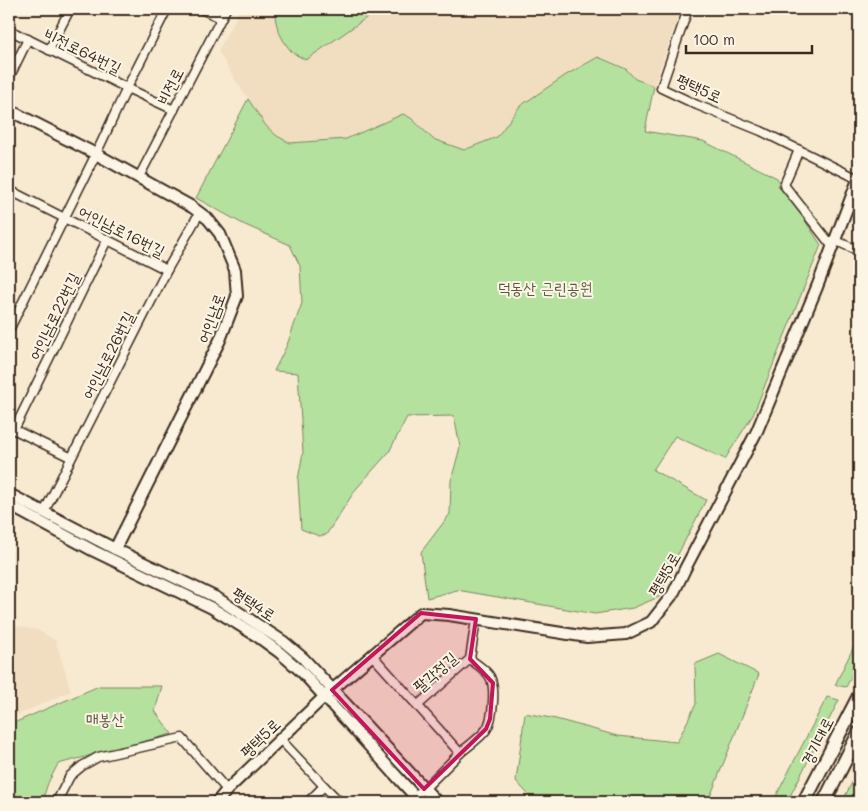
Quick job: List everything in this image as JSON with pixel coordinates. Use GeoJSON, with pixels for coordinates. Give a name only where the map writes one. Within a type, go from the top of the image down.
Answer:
{"type":"FeatureCollection","features":[{"type":"Feature","properties":{"kind":"main road","name":"경기대로"},"geometry":{"type":"LineString","coordinates":[[804,802],[859,696]]}},
{"type":"Feature","properties":{"kind":"main road"},"geometry":{"type":"LineString","coordinates":[[824,802],[859,733]]}},
{"type":"Feature","properties":{"kind":"street"},"geometry":{"type":"LineString","coordinates":[[50,50],[70,9]]}},
{"type":"Feature","properties":{"kind":"street"},"geometry":{"type":"LineString","coordinates":[[127,88],[167,9]]}},
{"type":"Feature","properties":{"kind":"street"},"geometry":{"type":"LineString","coordinates":[[201,9],[221,18]]}},
{"type":"Feature","properties":{"kind":"street","name":"비전로"},"geometry":{"type":"LineString","coordinates":[[140,177],[226,9]]}},
{"type":"Feature","properties":{"kind":"street","name":"평택5로"},"geometry":{"type":"LineString","coordinates":[[217,802],[227,790],[328,693],[421,613],[450,615],[587,637],[626,634],[651,622],[673,594],[757,431],[817,287],[859,178],[761,131],[661,88],[688,9]]}},
{"type":"Feature","properties":{"kind":"street","name":"비전로64번길"},"geometry":{"type":"LineString","coordinates":[[9,30],[174,110]]}},
{"type":"Feature","properties":{"kind":"street","name":"비전로64번길"},"geometry":{"type":"LineString","coordinates":[[9,78],[28,39]]}},
{"type":"Feature","properties":{"kind":"street","name":"비전로64번길"},"geometry":{"type":"LineString","coordinates":[[96,154],[127,88]]}},
{"type":"Feature","properties":{"kind":"street","name":"어인남로"},"geometry":{"type":"LineString","coordinates":[[9,110],[140,177],[200,212],[220,234],[235,270],[237,296],[220,340],[115,549]]}},
{"type":"Feature","properties":{"kind":"street"},"geometry":{"type":"LineString","coordinates":[[799,150],[784,185],[833,243],[859,251]]}},
{"type":"Feature","properties":{"kind":"street","name":"어인남로16번길"},"geometry":{"type":"LineString","coordinates":[[9,330],[96,154]]}},
{"type":"Feature","properties":{"kind":"street"},"geometry":{"type":"LineString","coordinates":[[9,203],[11,192],[64,217]]}},
{"type":"Feature","properties":{"kind":"street","name":"어인남로26번길"},"geometry":{"type":"LineString","coordinates":[[44,512],[167,270],[200,212]]}},
{"type":"Feature","properties":{"kind":"street","name":"어인남로16번길"},"geometry":{"type":"LineString","coordinates":[[64,217],[167,270]]}},
{"type":"Feature","properties":{"kind":"street","name":"어인남로22번길"},"geometry":{"type":"LineString","coordinates":[[70,458],[12,428],[107,240]]}},
{"type":"Feature","properties":{"kind":"street","name":"평택4로"},"geometry":{"type":"LineString","coordinates":[[9,494],[115,549],[217,598],[294,650],[414,800]]}},
{"type":"Feature","properties":{"kind":"street","name":"평택4로"},"geometry":{"type":"LineString","coordinates":[[9,505],[94,551],[212,608],[256,636],[279,652],[328,693],[437,802]]}},
{"type":"Feature","properties":{"kind":"street","name":"팔각정길"},"geometry":{"type":"LineString","coordinates":[[417,706],[470,659],[476,619]]}},
{"type":"Feature","properties":{"kind":"street","name":"팔각정길"},"geometry":{"type":"LineString","coordinates":[[372,655],[460,753]]}},
{"type":"Feature","properties":{"kind":"street","name":"팔각정길"},"geometry":{"type":"LineString","coordinates":[[414,800],[486,729],[490,719],[493,702],[493,683],[489,675],[470,659]]}},
{"type":"Feature","properties":{"kind":"street"},"geometry":{"type":"LineString","coordinates":[[58,802],[70,776],[82,766],[98,757],[182,738],[227,790]]}},
{"type":"Feature","properties":{"kind":"street"},"geometry":{"type":"LineString","coordinates":[[280,739],[340,802]]}},
{"type":"Feature","properties":{"kind":"street"},"geometry":{"type":"LineString","coordinates":[[308,802],[324,786]]}},
{"type":"Feature","properties":{"kind":"highlighted area"},"geometry":{"type":"Polygon","coordinates":[[[421,613],[476,619],[470,659],[493,683],[490,719],[486,729],[424,789],[332,690],[421,613]]]}},
{"type":"Feature","properties":{"kind":"shaded area"},"geometry":{"type":"Polygon","coordinates":[[[240,9],[681,9],[654,86],[635,79],[626,69],[598,57],[566,75],[520,106],[497,137],[464,150],[433,139],[411,118],[403,114],[346,139],[290,143],[277,136],[266,126],[218,51],[240,9]]]}},
{"type":"Feature","properties":{"kind":"shaded area"},"geometry":{"type":"Polygon","coordinates":[[[9,607],[11,625],[38,630],[56,641],[71,691],[9,719],[9,607]]]}},
{"type":"Feature","properties":{"kind":"green space"},"geometry":{"type":"Polygon","coordinates":[[[379,9],[306,60],[292,52],[282,38],[275,16],[275,10],[379,9]]]}},
{"type":"Feature","properties":{"kind":"green space","name":"덕동산 근린공원"},"geometry":{"type":"Polygon","coordinates":[[[598,57],[626,69],[635,79],[654,86],[645,131],[703,141],[777,178],[821,245],[753,415],[725,459],[675,436],[653,470],[706,500],[676,558],[659,597],[633,608],[595,614],[457,590],[427,598],[421,552],[450,514],[451,481],[460,447],[454,416],[407,417],[389,452],[356,489],[326,535],[319,536],[301,529],[298,480],[303,452],[298,373],[274,371],[287,345],[302,303],[300,266],[290,245],[243,224],[196,198],[248,99],[266,126],[277,136],[290,143],[346,139],[403,114],[411,118],[433,139],[464,150],[497,137],[520,106],[566,75],[598,57]]]}},
{"type":"Feature","properties":{"kind":"green space"},"geometry":{"type":"Polygon","coordinates":[[[859,636],[859,661],[846,687],[835,685],[859,636]]]}},
{"type":"Feature","properties":{"kind":"green space"},"geometry":{"type":"Polygon","coordinates":[[[719,654],[759,674],[708,802],[535,802],[516,781],[525,713],[556,719],[618,736],[677,742],[696,704],[695,664],[719,654]]]}},
{"type":"Feature","properties":{"kind":"green space","name":"매봉산"},"geometry":{"type":"Polygon","coordinates":[[[99,686],[162,686],[155,711],[172,734],[58,764],[48,783],[42,802],[9,802],[9,725],[99,686]]]}},
{"type":"Feature","properties":{"kind":"green space"},"geometry":{"type":"Polygon","coordinates":[[[827,697],[839,700],[787,802],[773,802],[827,697]]]}},
{"type":"Feature","properties":{"kind":"green space"},"geometry":{"type":"Polygon","coordinates":[[[859,769],[859,802],[842,802],[859,769]]]}}]}
